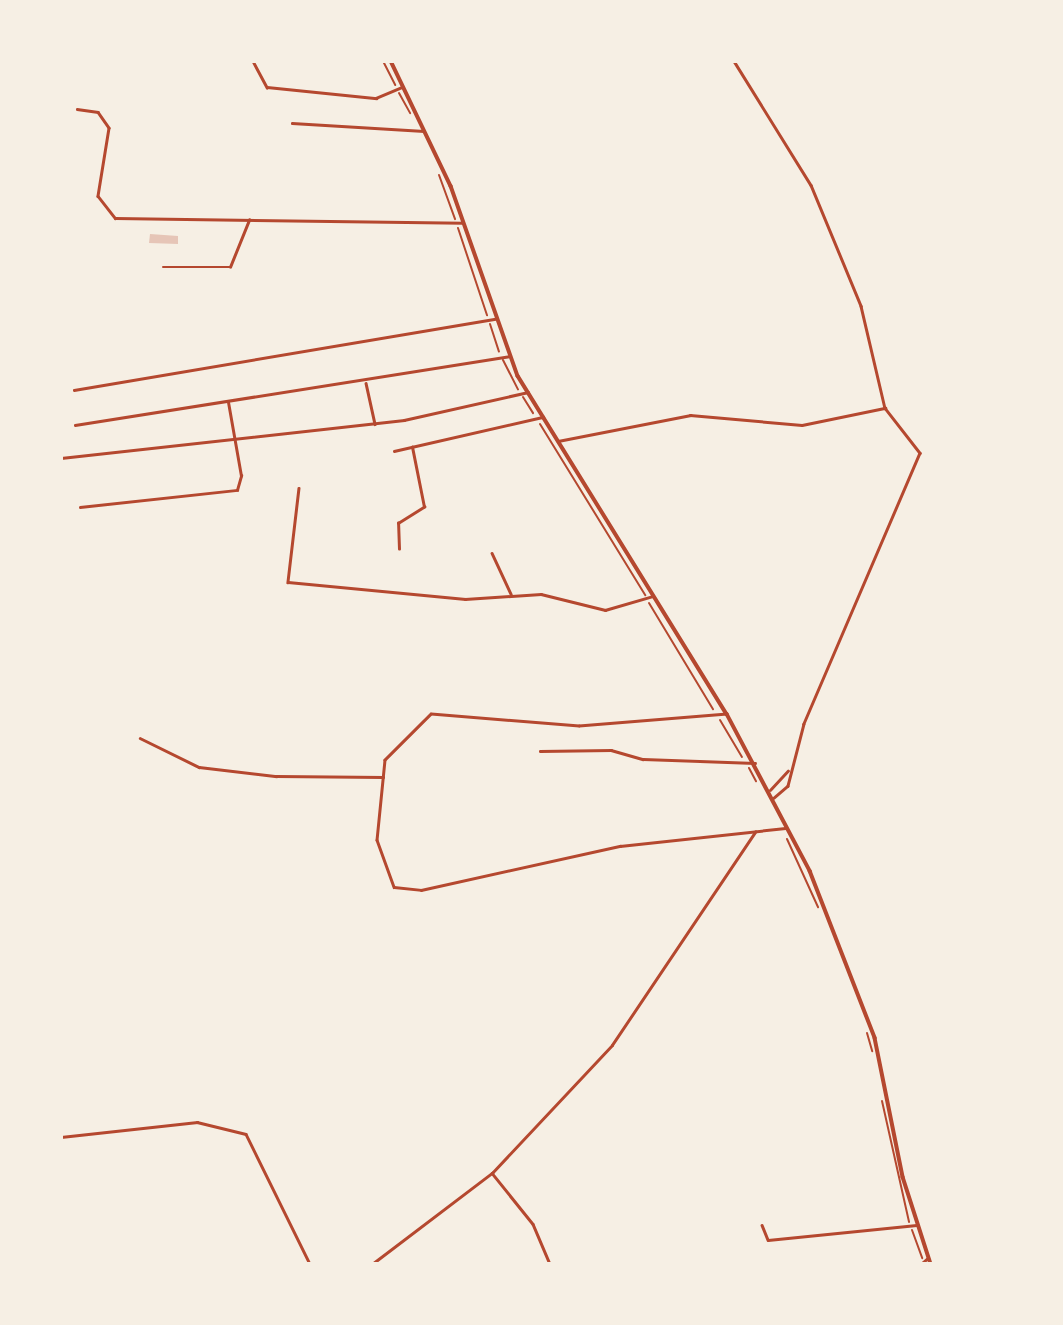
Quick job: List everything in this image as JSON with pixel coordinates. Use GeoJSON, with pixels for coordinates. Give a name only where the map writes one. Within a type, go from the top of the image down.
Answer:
{"type":"FeatureCollection","features":[{"type":"Feature","properties":{"kind":"main road"},"geometry":{"type":"LineString","coordinates":[[391,61],[426,130],[463,223],[509,356],[558,442],[727,714],[789,827],[866,1007],[916,1225],[931,1264]]}},
{"type":"Feature","properties":{"kind":"street"},"geometry":{"type":"LineString","coordinates":[[160,61],[166,61]]}},
{"type":"Feature","properties":{"kind":"street"},"geometry":{"type":"LineString","coordinates":[[253,61],[267,86],[376,97],[403,86]]}},
{"type":"Feature","properties":{"kind":"street"},"geometry":{"type":"LineString","coordinates":[[734,61],[811,186],[861,306],[885,408],[920,453],[858,587],[789,768],[788,786],[774,799]]}},
{"type":"Feature","properties":{"kind":"street"},"geometry":{"type":"LineString","coordinates":[[77,109],[98,112],[109,128],[98,196],[108,214],[249,220],[463,223]]}},
{"type":"Feature","properties":{"kind":"street"},"geometry":{"type":"LineString","coordinates":[[292,123],[426,130]]}},
{"type":"Feature","properties":{"kind":"street"},"geometry":{"type":"LineString","coordinates":[[163,267],[230,267],[249,220]]}},
{"type":"Feature","properties":{"kind":"street"},"geometry":{"type":"LineString","coordinates":[[74,390],[495,319]]}},
{"type":"Feature","properties":{"kind":"street"},"geometry":{"type":"LineString","coordinates":[[75,425],[366,382],[509,356]]}},
{"type":"Feature","properties":{"kind":"street"},"geometry":{"type":"LineString","coordinates":[[366,382],[375,424]]}},
{"type":"Feature","properties":{"kind":"street"},"geometry":{"type":"LineString","coordinates":[[61,458],[234,437],[375,424],[528,392]]}},
{"type":"Feature","properties":{"kind":"street"},"geometry":{"type":"LineString","coordinates":[[80,507],[237,490],[241,476],[228,402]]}},
{"type":"Feature","properties":{"kind":"street"},"geometry":{"type":"LineString","coordinates":[[558,442],[691,415],[802,425],[885,408]]}},
{"type":"Feature","properties":{"kind":"street"},"geometry":{"type":"LineString","coordinates":[[394,451],[543,417]]}},
{"type":"Feature","properties":{"kind":"street"},"geometry":{"type":"LineString","coordinates":[[399,549],[398,523],[424,507],[412,447]]}},
{"type":"Feature","properties":{"kind":"street"},"geometry":{"type":"LineString","coordinates":[[299,488],[288,582],[464,599],[541,594],[605,610],[648,601],[653,596]]}},
{"type":"Feature","properties":{"kind":"street"},"geometry":{"type":"LineString","coordinates":[[492,553],[511,594]]}},
{"type":"Feature","properties":{"kind":"street"},"geometry":{"type":"LineString","coordinates":[[727,714],[718,718],[579,726],[431,714],[385,761],[377,840],[394,887],[405,892],[621,846],[789,827]]}},
{"type":"Feature","properties":{"kind":"street"},"geometry":{"type":"LineString","coordinates":[[140,738],[199,767],[276,776],[383,777]]}},
{"type":"Feature","properties":{"kind":"street"},"geometry":{"type":"LineString","coordinates":[[540,751],[611,750],[643,759],[747,765],[755,763]]}},
{"type":"Feature","properties":{"kind":"street"},"geometry":{"type":"LineString","coordinates":[[770,790],[789,768]]}},
{"type":"Feature","properties":{"kind":"street"},"geometry":{"type":"LineString","coordinates":[[372,1264],[492,1172],[627,1026],[755,832]]}},
{"type":"Feature","properties":{"kind":"street"},"geometry":{"type":"LineString","coordinates":[[61,1137],[197,1122],[246,1134],[310,1264]]}},
{"type":"Feature","properties":{"kind":"street"},"geometry":{"type":"LineString","coordinates":[[492,1172],[533,1224],[550,1264]]}},
{"type":"Feature","properties":{"kind":"street"},"geometry":{"type":"LineString","coordinates":[[762,1224],[768,1240],[916,1225]]}},
{"type":"Feature","properties":{"kind":"street"},"geometry":{"type":"LineString","coordinates":[[923,1263],[928,1258]]}},
{"type":"Feature","properties":{"kind":"path"},"geometry":{"type":"LineString","coordinates":[[383,61],[414,122]]}},
{"type":"Feature","properties":{"kind":"path"},"geometry":{"type":"LineString","coordinates":[[435,164],[502,358],[758,785]]}},
{"type":"Feature","properties":{"kind":"path"},"geometry":{"type":"LineString","coordinates":[[781,829],[822,917]]}},
{"type":"Feature","properties":{"kind":"path"},"geometry":{"type":"LineString","coordinates":[[866,1030],[875,1064]]}},
{"type":"Feature","properties":{"kind":"path"},"geometry":{"type":"LineString","coordinates":[[882,1099],[911,1227],[923,1263]]}},
{"type":"Feature","properties":{"kind":"building"},"geometry":{"type":"Polygon","coordinates":[[[150,234],[178,236],[178,244],[149,243],[150,234]]]}}]}
